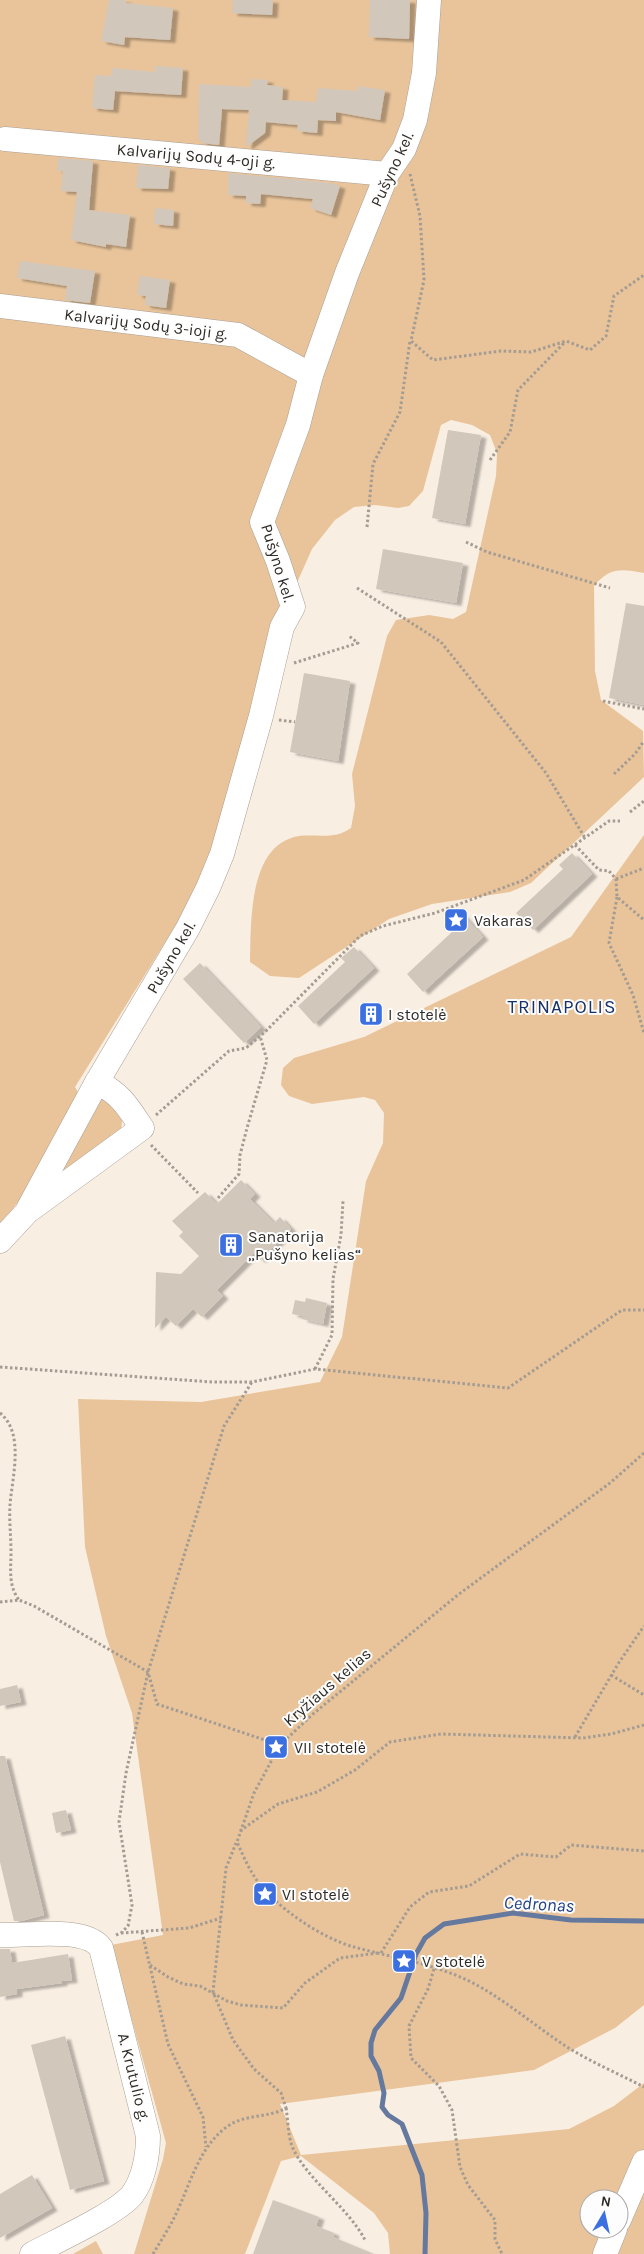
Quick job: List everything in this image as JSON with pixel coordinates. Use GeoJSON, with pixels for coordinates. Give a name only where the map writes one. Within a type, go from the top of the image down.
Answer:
{"type":"FeatureCollection","features":[{"type":"Feature","properties":{"kind":"street","name":"Pušyno kel."},"geometry":{"type":"LineString","coordinates":[[26,1213],[97,1082],[188,928],[222,854],[261,716],[282,627],[293,607],[278,561],[262,522],[298,425],[311,376],[347,273],[387,174],[404,149],[414,120],[424,73],[429,0]]}},
{"type":"Feature","properties":{"kind":"street","name":"Kalvarijų Sodų 4-oji g."},"geometry":{"type":"LineString","coordinates":[[5,139],[387,174]]}},
{"type":"Feature","properties":{"kind":"street","name":"Kalvarijų Sodų 3-ioji g."},"geometry":{"type":"LineString","coordinates":[[0,306],[238,335],[311,376]]}},
{"type":"Feature","properties":{"kind":"street"},"geometry":{"type":"LineString","coordinates":[[97,1082],[112,1090],[121,1098],[140,1130]]}},
{"type":"Feature","properties":{"kind":"street","name":"Pušyno kel."},"geometry":{"type":"LineString","coordinates":[[0,1242],[26,1213],[140,1130]]}},
{"type":"Feature","properties":{"kind":"street"},"geometry":{"type":"LineString","coordinates":[[0,1935],[68,1934],[96,1940]]}},
{"type":"Feature","properties":{"kind":"street","name":"A. Krutulio g."},"geometry":{"type":"LineString","coordinates":[[32,2254],[114,2210],[132,2194],[142,2175],[148,2154],[148,2136],[101,1948],[96,1940]]}},
{"type":"Feature","properties":{"kind":"street"},"geometry":{"type":"LineString","coordinates":[[629,2197],[644,2162]]}},
{"type":"Feature","properties":{"kind":"street"},"geometry":{"type":"LineString","coordinates":[[605,2254],[612,2239]]}},
{"type":"Feature","properties":{"kind":"path"},"geometry":{"type":"LineString","coordinates":[[367,527],[373,464],[400,412],[411,341],[424,280],[420,216],[404,149]]}},
{"type":"Feature","properties":{"kind":"path"},"geometry":{"type":"LineString","coordinates":[[411,341],[433,360],[500,351],[531,352],[566,341],[590,350],[606,336],[614,296],[644,275]]}},
{"type":"Feature","properties":{"kind":"path"},"geometry":{"type":"LineString","coordinates":[[490,460],[510,432],[518,390],[566,341]]}},
{"type":"Feature","properties":{"kind":"path"},"geometry":{"type":"LineString","coordinates":[[466,542],[488,552],[610,588]]}},
{"type":"Feature","properties":{"kind":"path"},"geometry":{"type":"LineString","coordinates":[[357,588],[441,642],[546,773],[585,838]]}},
{"type":"Feature","properties":{"kind":"path"},"geometry":{"type":"LineString","coordinates":[[292,663],[358,643],[349,636]]}},
{"type":"Feature","properties":{"kind":"path"},"geometry":{"type":"LineString","coordinates":[[603,701],[644,709]]}},
{"type":"Feature","properties":{"kind":"path"},"geometry":{"type":"LineString","coordinates":[[277,728],[281,710]]}},
{"type":"Feature","properties":{"kind":"path"},"geometry":{"type":"LineString","coordinates":[[614,774],[635,754],[644,741]]}},
{"type":"Feature","properties":{"kind":"path"},"geometry":{"type":"LineString","coordinates":[[630,812],[644,801]]}},
{"type":"Feature","properties":{"kind":"path"},"geometry":{"type":"LineString","coordinates":[[198,1193],[140,1130],[229,1051],[246,1048],[260,1036],[360,936],[384,926],[435,913],[524,880],[609,821],[620,820]]}},
{"type":"Feature","properties":{"kind":"path"},"geometry":{"type":"LineString","coordinates":[[574,845],[599,870],[609,871],[616,879],[617,897],[609,943],[633,995],[644,1033]]}},
{"type":"Feature","properties":{"kind":"path"},"geometry":{"type":"LineString","coordinates":[[616,879],[644,868]]}},
{"type":"Feature","properties":{"kind":"path"},"geometry":{"type":"LineString","coordinates":[[617,897],[644,920]]}},
{"type":"Feature","properties":{"kind":"path"},"geometry":{"type":"LineString","coordinates":[[218,1198],[239,1174],[240,1154],[267,1060],[260,1036]]}},
{"type":"Feature","properties":{"kind":"path"},"geometry":{"type":"LineString","coordinates":[[315,1369],[332,1335],[333,1279],[341,1235],[343,1201]]}},
{"type":"Feature","properties":{"kind":"path"},"geometry":{"type":"LineString","coordinates":[[0,1367],[212,1382],[252,1382],[315,1369],[508,1388],[622,1310],[644,1310]]}},
{"type":"Feature","properties":{"kind":"path"},"geometry":{"type":"LineString","coordinates":[[121,1933],[128,1926],[132,1905],[119,1822],[126,1773],[148,1672],[224,1426],[252,1382]]}},
{"type":"Feature","properties":{"kind":"path"},"geometry":{"type":"LineString","coordinates":[[0,1413],[7,1419],[13,1430],[10,1573],[12,1590],[19,1600]]}},
{"type":"Feature","properties":{"kind":"path","name":"Kryžiaus kelias"},"geometry":{"type":"LineString","coordinates":[[213,1992],[226,1868],[254,1794],[280,1745],[313,1714],[424,1622],[610,1483],[644,1453]]}},
{"type":"Feature","properties":{"kind":"path"},"geometry":{"type":"LineString","coordinates":[[0,1602],[19,1600],[34,1606],[148,1672],[157,1704],[280,1745]]}},
{"type":"Feature","properties":{"kind":"path"},"geometry":{"type":"LineString","coordinates":[[575,1737],[644,1626]]}},
{"type":"Feature","properties":{"kind":"path"},"geometry":{"type":"LineString","coordinates":[[612,1676],[644,1695]]}},
{"type":"Feature","properties":{"kind":"path"},"geometry":{"type":"LineString","coordinates":[[240,1831],[278,1804],[317,1792],[355,1770],[390,1742],[441,1734],[575,1737],[611,1734],[644,1725]]}},
{"type":"Feature","properties":{"kind":"path"},"geometry":{"type":"LineString","coordinates":[[237,1842],[254,1877],[294,1915],[324,1935],[353,1947],[422,1964],[470,1982],[500,1998],[567,2047],[644,2087]]}},
{"type":"Feature","properties":{"kind":"path"},"geometry":{"type":"LineString","coordinates":[[381,1953],[410,1907],[429,1892],[469,1886],[520,1854],[556,1857],[572,1846],[644,1851]]}},
{"type":"Feature","properties":{"kind":"path"},"geometry":{"type":"LineString","coordinates":[[96,1940],[121,1933],[188,1928],[221,1918]]}},
{"type":"Feature","properties":{"kind":"path"},"geometry":{"type":"LineString","coordinates":[[142,1932],[168,2044],[203,2117],[206,2148]]}},
{"type":"Feature","properties":{"kind":"path"},"geometry":{"type":"LineString","coordinates":[[150,1965],[182,1984],[200,1986],[227,2001],[241,2005],[284,2008],[305,1983],[340,1958],[381,1953]]}},
{"type":"Feature","properties":{"kind":"path"},"geometry":{"type":"LineString","coordinates":[[434,1969],[428,1989],[410,2026],[411,2058],[439,2086],[452,2110],[460,2167],[468,2185],[496,2220],[495,2239],[502,2254]]}},
{"type":"Feature","properties":{"kind":"path"},"geometry":{"type":"LineString","coordinates":[[213,1992],[233,2040],[254,2069],[281,2093],[286,2108],[292,2146],[304,2164],[359,2228],[365,2240]]}},
{"type":"Feature","properties":{"kind":"path"},"geometry":{"type":"LineString","coordinates":[[153,2254],[174,2219],[206,2148],[229,2125],[258,2116],[275,2114],[286,2108]]}},
{"type":"Feature","properties":{"kind":"shaded area"},"geometry":{"type":"Polygon","coordinates":[[[0,0],[644,0],[644,573],[622,570],[611,572],[594,586],[595,671],[601,700],[643,731],[644,777],[531,883],[510,892],[432,904],[389,919],[299,978],[270,976],[250,962],[252,907],[261,869],[270,854],[282,842],[299,836],[332,835],[345,832],[351,828],[355,806],[352,774],[387,636],[396,620],[429,615],[453,619],[466,612],[496,476],[497,453],[490,435],[472,425],[451,420],[441,425],[423,491],[409,506],[398,508],[375,505],[354,507],[335,520],[312,549],[279,623],[212,852],[186,909],[75,1087],[82,1099],[32,1184],[0,1225],[0,0]]]}},
{"type":"Feature","properties":{"kind":"shaded area"},"geometry":{"type":"Polygon","coordinates":[[[644,835],[644,2005],[615,2028],[534,2070],[280,2104],[301,2155],[569,2129],[614,2106],[644,2083],[644,2254],[390,2254],[388,2233],[374,2213],[301,2156],[281,2161],[245,2254],[134,2254],[163,2159],[166,2143],[111,1945],[163,1935],[132,1713],[106,1636],[85,1547],[78,1399],[201,1402],[320,1382],[342,1337],[366,1181],[383,1143],[384,1113],[375,1100],[364,1097],[312,1104],[289,1096],[281,1085],[283,1068],[294,1058],[364,1037],[571,937],[644,835]]]}},
{"type":"Feature","properties":{"kind":"shaded area"},"geometry":{"type":"Polygon","coordinates":[[[105,1099],[123,1113],[121,1130],[65,1176],[56,1166],[99,1100],[105,1099]]]}},
{"type":"Feature","properties":{"kind":"shaded area"},"geometry":{"type":"Polygon","coordinates":[[[96,2241],[103,2254],[73,2254],[96,2241]]]}},
{"type":"Feature","properties":{"kind":"building"},"geometry":{"type":"Polygon","coordinates":[[[109,0],[126,0],[126,3],[173,8],[170,40],[125,37],[124,45],[101,41],[109,0]]]}},
{"type":"Feature","properties":{"kind":"building"},"geometry":{"type":"Polygon","coordinates":[[[233,0],[273,0],[272,15],[232,13],[233,0]]]}},
{"type":"Feature","properties":{"kind":"building"},"geometry":{"type":"Polygon","coordinates":[[[370,0],[410,0],[409,39],[369,37],[370,0]]]}},
{"type":"Feature","properties":{"kind":"building"},"geometry":{"type":"Polygon","coordinates":[[[155,66],[183,68],[181,95],[115,91],[113,110],[92,108],[95,75],[111,76],[112,68],[155,72],[155,66]]]}},
{"type":"Feature","properties":{"kind":"building"},"geometry":{"type":"Polygon","coordinates":[[[251,79],[268,80],[267,85],[283,87],[282,100],[316,102],[318,88],[357,91],[358,86],[385,90],[380,120],[336,112],[336,121],[318,120],[317,133],[297,131],[298,125],[266,122],[265,133],[246,147],[249,110],[222,109],[219,145],[202,143],[202,141],[198,140],[199,84],[251,87],[251,79]]]}},
{"type":"Feature","properties":{"kind":"building"},"geometry":{"type":"Polygon","coordinates":[[[58,158],[93,161],[89,210],[130,215],[126,247],[106,244],[106,247],[71,240],[77,192],[61,191],[63,171],[57,171],[58,158]]]}},
{"type":"Feature","properties":{"kind":"building"},"geometry":{"type":"Polygon","coordinates":[[[138,165],[170,168],[168,189],[136,188],[138,165]]]}},
{"type":"Feature","properties":{"kind":"building"},"geometry":{"type":"Polygon","coordinates":[[[228,173],[331,183],[340,186],[331,215],[310,208],[313,199],[261,194],[260,204],[246,203],[246,196],[228,195],[228,173]]]}},
{"type":"Feature","properties":{"kind":"building"},"geometry":{"type":"Polygon","coordinates":[[[155,208],[174,210],[173,226],[154,224],[155,208]]]}},
{"type":"Feature","properties":{"kind":"building"},"geometry":{"type":"Polygon","coordinates":[[[20,261],[95,271],[90,303],[65,300],[67,286],[17,278],[20,261]]]}},
{"type":"Feature","properties":{"kind":"building"},"geometry":{"type":"Polygon","coordinates":[[[140,276],[170,280],[166,308],[145,305],[146,296],[137,295],[140,276]]]}},
{"type":"Feature","properties":{"kind":"building"},"geometry":{"type":"Polygon","coordinates":[[[448,430],[481,435],[465,524],[432,518],[448,430]]]}},
{"type":"Feature","properties":{"kind":"building"},"geometry":{"type":"Polygon","coordinates":[[[383,549],[463,563],[456,603],[376,589],[383,549]]]}},
{"type":"Feature","properties":{"kind":"building"},"geometry":{"type":"Polygon","coordinates":[[[626,603],[644,606],[644,705],[609,698],[626,603]]]}},
{"type":"Feature","properties":{"kind":"building"},"geometry":{"type":"Polygon","coordinates":[[[304,673],[350,681],[338,761],[290,752],[304,673]]]}},
{"type":"Feature","properties":{"kind":"building"},"geometry":{"type":"Polygon","coordinates":[[[572,853],[592,874],[533,930],[516,913],[563,869],[559,865],[572,853]]]}},
{"type":"Feature","properties":{"kind":"building"},"geometry":{"type":"Polygon","coordinates":[[[462,914],[483,937],[423,992],[407,974],[453,931],[449,927],[462,914]]]}},
{"type":"Feature","properties":{"kind":"building"},"geometry":{"type":"Polygon","coordinates":[[[354,947],[374,968],[314,1024],[298,1006],[345,962],[341,958],[354,947]]]}},
{"type":"Feature","properties":{"kind":"building"},"geometry":{"type":"Polygon","coordinates":[[[200,963],[261,1027],[244,1043],[183,979],[200,963]]]}},
{"type":"Feature","properties":{"kind":"building","name":"Sanatorija „Pušyno kelias“"},"geometry":{"type":"Polygon","coordinates":[[[241,1180],[255,1194],[250,1199],[274,1223],[280,1217],[291,1229],[260,1260],[254,1253],[217,1290],[223,1296],[202,1317],[193,1309],[176,1326],[166,1317],[155,1328],[156,1272],[181,1274],[199,1256],[179,1236],[183,1232],[172,1221],[205,1192],[217,1204],[241,1180]]]}},
{"type":"Feature","properties":{"kind":"building"},"geometry":{"type":"Polygon","coordinates":[[[306,1298],[327,1303],[323,1324],[302,1319],[302,1316],[292,1314],[295,1300],[305,1302],[306,1298]]]}},
{"type":"Feature","properties":{"kind":"building"},"geometry":{"type":"Polygon","coordinates":[[[17,1685],[21,1702],[0,1706],[0,1689],[17,1685]]]}},
{"type":"Feature","properties":{"kind":"building"},"geometry":{"type":"Polygon","coordinates":[[[0,1756],[5,1756],[44,1915],[21,1921],[14,1921],[0,1862],[0,1756]]]}},
{"type":"Feature","properties":{"kind":"building"},"geometry":{"type":"Polygon","coordinates":[[[66,1810],[71,1830],[56,1833],[52,1813],[66,1810]]]}},
{"type":"Feature","properties":{"kind":"building"},"geometry":{"type":"Polygon","coordinates":[[[0,1949],[10,1949],[12,1963],[68,1954],[72,1980],[17,1989],[17,1994],[0,1997],[0,1949]]]}},
{"type":"Feature","properties":{"kind":"building"},"geometry":{"type":"Polygon","coordinates":[[[65,2036],[104,2181],[70,2190],[31,2045],[65,2036]]]}},
{"type":"Feature","properties":{"kind":"building"},"geometry":{"type":"Polygon","coordinates":[[[32,2175],[52,2208],[0,2238],[0,2194],[32,2175]]]}},
{"type":"Feature","properties":{"kind":"building"},"geometry":{"type":"Polygon","coordinates":[[[273,2200],[319,2217],[316,2226],[334,2233],[333,2237],[374,2254],[253,2254],[273,2200]]]}},
{"type":"Feature","properties":{"kind":"waterway","name":"Cedronas"},"geometry":{"type":"LineString","coordinates":[[425,2254],[426,2213],[422,2175],[402,2124],[388,2115],[382,2107],[384,2093],[379,2071],[371,2056],[371,2043],[375,2030],[401,1998],[416,1954],[425,1938],[444,1924],[513,1913],[571,1920],[644,1921]]}},
{"type":"Feature","properties":{"kind":"place","name":"Vakaras"},"geometry":{"type":"Point","coordinates":[456,920]}},
{"type":"Feature","properties":{"kind":"place","name":"I stotelė"},"geometry":{"type":"Point","coordinates":[371,1014]}},
{"type":"Feature","properties":{"kind":"place","name":"Sanatorija „Pušyno kelias“"},"geometry":{"type":"Point","coordinates":[231,1245]}},
{"type":"Feature","properties":{"kind":"place","name":"VII stotelė"},"geometry":{"type":"Point","coordinates":[276,1747]}},
{"type":"Feature","properties":{"kind":"place","name":"VI stotelė"},"geometry":{"type":"Point","coordinates":[265,1894]}},
{"type":"Feature","properties":{"kind":"place","name":"V stotelė"},"geometry":{"type":"Point","coordinates":[404,1961]}},
{"type":"Feature","properties":{"kind":"district","name":"TRINAPOLIS"},"geometry":{"type":"Point","coordinates":[562,1007]}}]}
